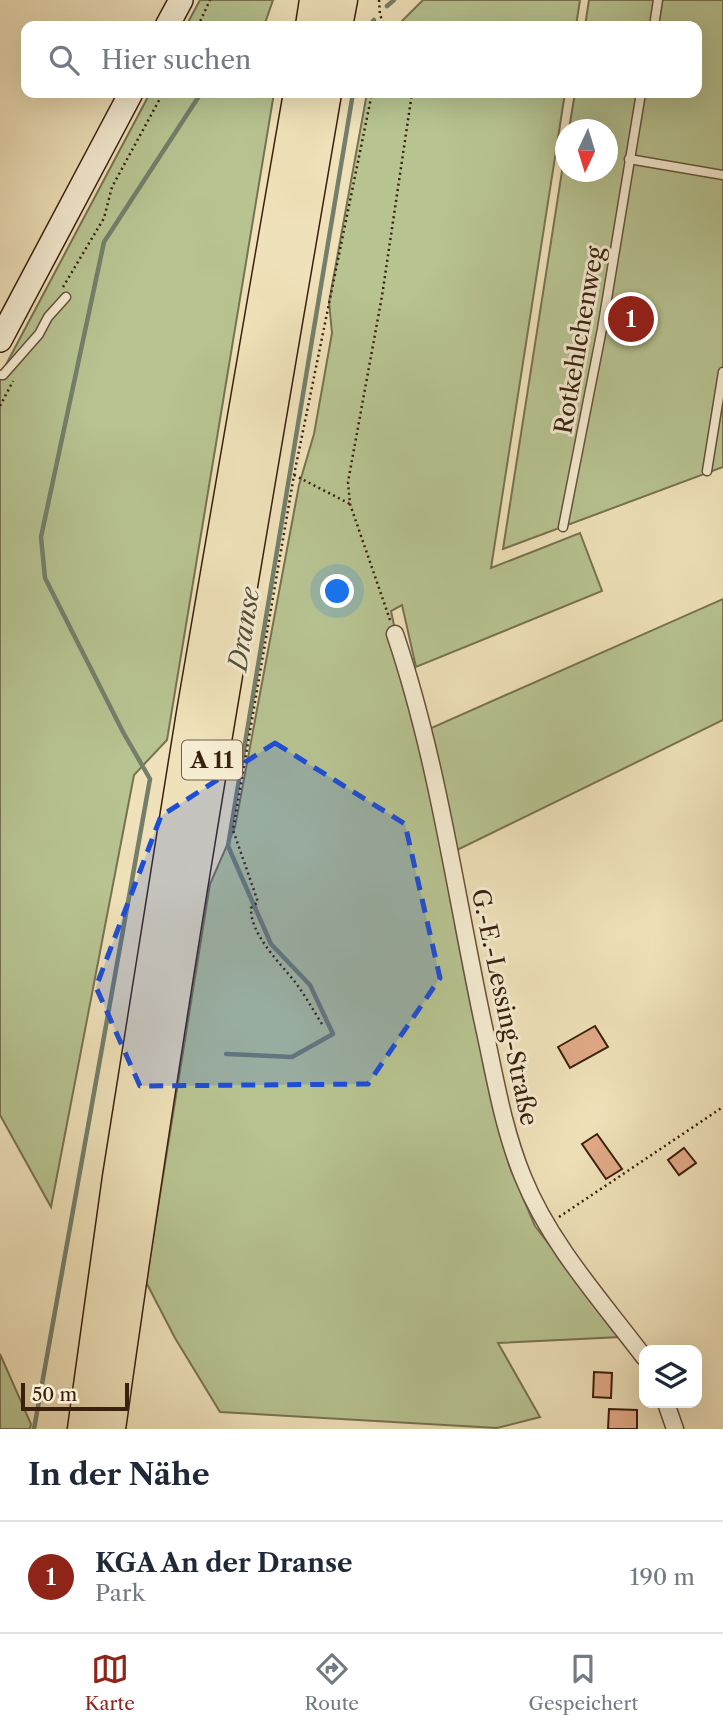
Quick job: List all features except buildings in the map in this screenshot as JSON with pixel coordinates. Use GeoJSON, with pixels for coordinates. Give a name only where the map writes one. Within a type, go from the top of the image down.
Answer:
{"type":"FeatureCollection","features":[{"type":"Feature","properties":{"kind":"highway"},"geometry":{"type":"LineString","coordinates":[[312,21],[315,0]]}},
{"type":"Feature","properties":{"kind":"highway"},"geometry":{"type":"LineString","coordinates":[[338,21],[342,0]]}},
{"type":"Feature","properties":{"kind":"highway","name":"A 11"},"geometry":{"type":"LineString","coordinates":[[83,1429],[118,1177],[192,713],[298,98]]}},
{"type":"Feature","properties":{"kind":"highway","name":"A 11"},"geometry":{"type":"LineString","coordinates":[[110,1429],[157,1103],[325,98]]}},
{"type":"Feature","properties":{"kind":"main road"},"geometry":{"type":"LineString","coordinates":[[170,21],[181,0]]}},
{"type":"Feature","properties":{"kind":"main road"},"geometry":{"type":"LineString","coordinates":[[0,340],[128,98]]}},
{"type":"Feature","properties":{"kind":"street","name":"G.-E.-Lessing-Straße"},"geometry":{"type":"LineString","coordinates":[[395,635],[430,757],[505,1125],[523,1178],[547,1225],[639,1350]]}},
{"type":"Feature","properties":{"kind":"street"},"geometry":{"type":"LineString","coordinates":[[668,1408],[675,1429]]}},
{"type":"Feature","properties":{"kind":"lane"},"geometry":{"type":"LineString","coordinates":[[655,21],[659,0]]}},
{"type":"Feature","properties":{"kind":"lane","name":"Rotkehlchenweg"},"geometry":{"type":"LineString","coordinates":[[564,527],[640,98]]}},
{"type":"Feature","properties":{"kind":"lane"},"geometry":{"type":"LineString","coordinates":[[629,159],[723,175]]}},
{"type":"Feature","properties":{"kind":"lane"},"geometry":{"type":"LineString","coordinates":[[0,375],[39,334],[66,298]]}},
{"type":"Feature","properties":{"kind":"lane"},"geometry":{"type":"LineString","coordinates":[[707,471],[723,372]]}},
{"type":"Feature","properties":{"kind":"path"},"geometry":{"type":"LineString","coordinates":[[200,21],[210,0]]}},
{"type":"Feature","properties":{"kind":"path"},"geometry":{"type":"LineString","coordinates":[[379,0],[382,21]]}},
{"type":"Feature","properties":{"kind":"path"},"geometry":{"type":"LineString","coordinates":[[56,309],[59,295],[104,218],[112,187],[160,98]]}},
{"type":"Feature","properties":{"kind":"path"},"geometry":{"type":"LineString","coordinates":[[322,1024],[296,984],[270,954],[250,918],[251,908],[258,902],[233,830],[294,475],[371,98]]}},
{"type":"Feature","properties":{"kind":"path"},"geometry":{"type":"LineString","coordinates":[[395,635],[350,504],[348,482],[382,296],[411,98]]}},
{"type":"Feature","properties":{"kind":"path"},"geometry":{"type":"LineString","coordinates":[[0,406],[15,378]]}},
{"type":"Feature","properties":{"kind":"path"},"geometry":{"type":"LineString","coordinates":[[294,475],[350,504]]}},
{"type":"Feature","properties":{"kind":"path"},"geometry":{"type":"LineString","coordinates":[[547,1225],[723,1107]]}},
{"type":"Feature","properties":{"kind":"highlighted area"},"geometry":{"type":"Polygon","coordinates":[[[275,743],[405,824],[440,978],[368,1084],[140,1086],[96,987],[161,816],[275,743]]]}},
{"type":"Feature","properties":{"kind":"green space"},"geometry":{"type":"Polygon","coordinates":[[[200,0],[273,0],[266,21],[189,21],[200,0]]]}},
{"type":"Feature","properties":{"kind":"green space"},"geometry":{"type":"Polygon","coordinates":[[[423,0],[580,0],[577,21],[402,21],[423,0]]]}},
{"type":"Feature","properties":{"kind":"green space"},"geometry":{"type":"Polygon","coordinates":[[[589,0],[723,0],[723,467],[503,549],[560,182],[618,182],[618,119],[571,119],[574,98],[702,98],[702,21],[586,21],[589,0]]]}},
{"type":"Feature","properties":{"kind":"green space"},"geometry":{"type":"Polygon","coordinates":[[[147,98],[273,98],[167,740],[134,775],[51,1207],[0,1115],[0,376],[147,98]]]}},
{"type":"Feature","properties":{"kind":"green space"},"geometry":{"type":"Polygon","coordinates":[[[366,98],[564,98],[561,119],[555,119],[555,157],[491,568],[580,533],[602,591],[416,667],[402,605],[391,611],[509,1165],[535,1226],[620,1337],[498,1343],[540,1417],[497,1428],[220,1412],[175,1338],[146,1282],[210,884],[235,827],[299,485],[314,434],[332,333],[329,302],[366,98]]]}},
{"type":"Feature","properties":{"kind":"green space"},"geometry":{"type":"Polygon","coordinates":[[[723,599],[723,720],[455,851],[429,729],[723,599]]]}},
{"type":"Feature","properties":{"kind":"green space"},"geometry":{"type":"Polygon","coordinates":[[[0,1354],[31,1424],[30,1429],[0,1429],[0,1354]]]}},
{"type":"Feature","properties":{"kind":"waterway","name":"Dranse"},"geometry":{"type":"LineString","coordinates":[[387,6],[394,0]]}},
{"type":"Feature","properties":{"kind":"waterway"},"geometry":{"type":"LineString","coordinates":[[34,1429],[150,779],[123,732],[45,578],[41,537],[104,242],[198,98]]}},
{"type":"Feature","properties":{"kind":"waterway","name":"Dranse"},"geometry":{"type":"LineString","coordinates":[[226,1054],[292,1057],[333,1034],[310,985],[271,944],[228,846],[352,98]]}},
{"type":"Feature","properties":{"kind":"place","name":"KGA An der Dranse"},"geometry":{"type":"Point","coordinates":[631,319]}}]}
